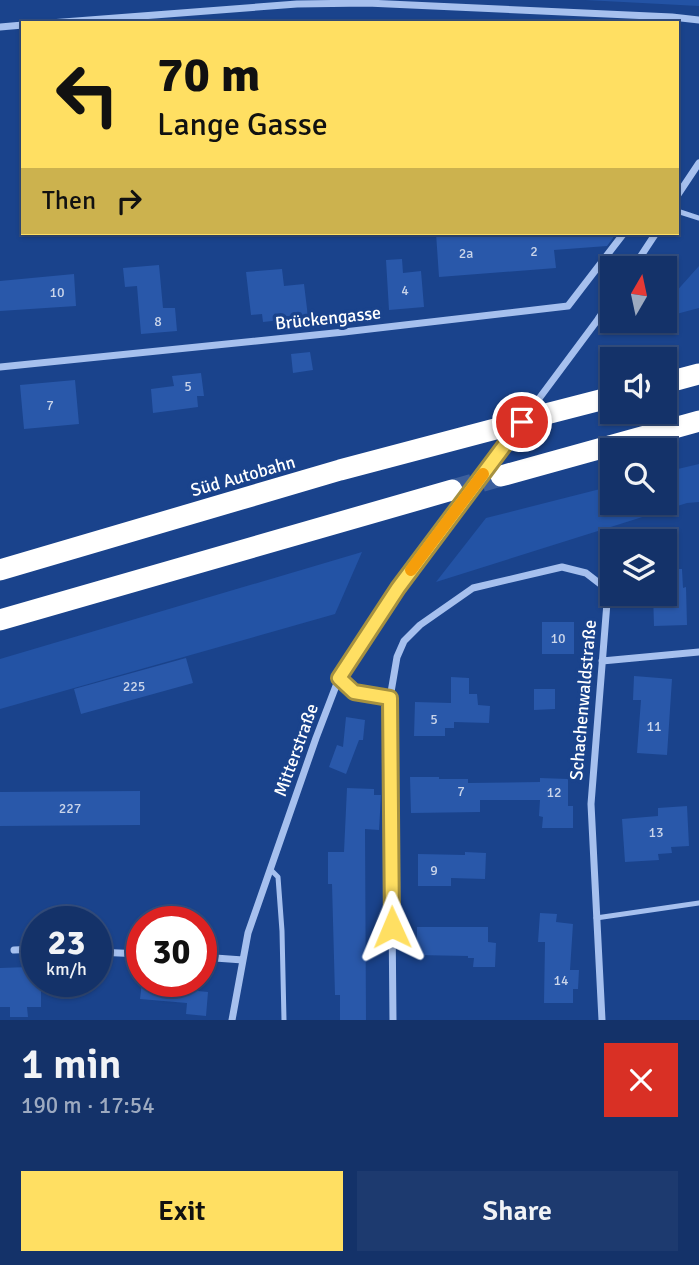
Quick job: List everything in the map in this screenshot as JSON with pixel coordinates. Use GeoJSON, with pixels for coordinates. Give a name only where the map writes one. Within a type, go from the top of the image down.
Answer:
{"type":"FeatureCollection","features":[{"type":"Feature","properties":{"kind":"highway"},"geometry":{"type":"LineString","coordinates":[[677,380],[699,374]]}},
{"type":"Feature","properties":{"kind":"highway"},"geometry":{"type":"LineString","coordinates":[[546,414],[600,400]]}},
{"type":"Feature","properties":{"kind":"highway"},"geometry":{"type":"LineString","coordinates":[[501,476],[699,421]]}},
{"type":"Feature","properties":{"kind":"highway","name":"Süd Autobahn"},"geometry":{"type":"LineString","coordinates":[[0,570],[340,470],[499,428]]}},
{"type":"Feature","properties":{"kind":"highway"},"geometry":{"type":"LineString","coordinates":[[0,620],[452,490]]}},
{"type":"Feature","properties":{"kind":"street"},"geometry":{"type":"LineString","coordinates":[[76,21],[298,4],[367,3],[699,20]]}},
{"type":"Feature","properties":{"kind":"street"},"geometry":{"type":"LineString","coordinates":[[0,27],[21,25]]}},
{"type":"Feature","properties":{"kind":"street"},"geometry":{"type":"LineString","coordinates":[[679,194],[699,163]]}},
{"type":"Feature","properties":{"kind":"street","name":"Brückengasse"},"geometry":{"type":"LineString","coordinates":[[0,367],[568,306],[622,235]]}},
{"type":"Feature","properties":{"kind":"street"},"geometry":{"type":"LineString","coordinates":[[640,256],[655,235]]}},
{"type":"Feature","properties":{"kind":"street","name":"Mitterstraße"},"geometry":{"type":"LineString","coordinates":[[232,1020],[248,933],[339,678],[398,588],[600,316]]}},
{"type":"Feature","properties":{"kind":"street","name":"Schachenwaldstraße"},"geometry":{"type":"LineString","coordinates":[[390,698],[397,657],[404,641],[420,625],[473,588],[562,567],[586,573],[608,590],[591,804],[602,1020]]}},
{"type":"Feature","properties":{"kind":"street"},"geometry":{"type":"LineString","coordinates":[[602,661],[699,652]]}},
{"type":"Feature","properties":{"kind":"street"},"geometry":{"type":"LineString","coordinates":[[339,678],[354,692],[390,698],[393,1020]]}},
{"type":"Feature","properties":{"kind":"street"},"geometry":{"type":"LineString","coordinates":[[14,950],[21,950]]}},
{"type":"Feature","properties":{"kind":"street"},"geometry":{"type":"LineString","coordinates":[[217,958],[243,960]]}},
{"type":"Feature","properties":{"kind":"lane"},"geometry":{"type":"LineString","coordinates":[[679,212],[699,218]]}},
{"type":"Feature","properties":{"kind":"lane"},"geometry":{"type":"LineString","coordinates":[[271,870],[278,877],[284,1020]]}},
{"type":"Feature","properties":{"kind":"lane"},"geometry":{"type":"LineString","coordinates":[[596,918],[699,903]]}},
{"type":"Feature","properties":{"kind":"shaded area"},"geometry":{"type":"Polygon","coordinates":[[[585,0],[699,0],[699,6],[585,0]]]}},
{"type":"Feature","properties":{"kind":"shaded area"},"geometry":{"type":"Polygon","coordinates":[[[699,266],[699,308],[677,314],[677,291],[699,266]]]}},
{"type":"Feature","properties":{"kind":"shaded area"},"geometry":{"type":"Polygon","coordinates":[[[699,464],[699,502],[677,506],[677,469],[699,464]]]}},
{"type":"Feature","properties":{"kind":"shaded area"},"geometry":{"type":"Polygon","coordinates":[[[600,489],[600,515],[649,515],[436,582],[486,518],[600,489]]]}},
{"type":"Feature","properties":{"kind":"shaded area"},"geometry":{"type":"Polygon","coordinates":[[[362,552],[335,614],[0,709],[0,659],[362,552]]]}},
{"type":"Feature","properties":{"kind":"building"},"geometry":{"type":"Polygon","coordinates":[[[436,235],[613,235],[607,246],[554,250],[556,268],[439,277],[436,235]]]}},
{"type":"Feature","properties":{"kind":"building"},"geometry":{"type":"Polygon","coordinates":[[[402,259],[403,273],[421,271],[424,307],[389,310],[386,260],[402,259]]]}},
{"type":"Feature","properties":{"kind":"building"},"geometry":{"type":"Polygon","coordinates":[[[159,265],[163,308],[175,308],[177,331],[141,334],[137,286],[125,287],[123,268],[159,265]]]}},
{"type":"Feature","properties":{"kind":"building"},"geometry":{"type":"Polygon","coordinates":[[[282,269],[284,286],[304,284],[308,317],[263,322],[262,314],[251,315],[246,272],[282,269]]]}},
{"type":"Feature","properties":{"kind":"building"},"geometry":{"type":"Polygon","coordinates":[[[74,274],[76,306],[0,311],[0,281],[74,274]]]}},
{"type":"Feature","properties":{"kind":"building"},"geometry":{"type":"Polygon","coordinates":[[[310,352],[313,370],[293,373],[291,354],[310,352]]]}},
{"type":"Feature","properties":{"kind":"building"},"geometry":{"type":"Polygon","coordinates":[[[201,373],[204,396],[197,396],[198,407],[153,413],[151,389],[174,386],[172,376],[201,373]]]}},
{"type":"Feature","properties":{"kind":"building"},"geometry":{"type":"Polygon","coordinates":[[[75,380],[79,424],[24,429],[20,385],[75,380]]]}},
{"type":"Feature","properties":{"kind":"building"},"geometry":{"type":"Polygon","coordinates":[[[677,569],[682,569],[683,588],[686,587],[687,625],[654,626],[653,606],[677,606],[677,569]]]}},
{"type":"Feature","properties":{"kind":"building"},"geometry":{"type":"Polygon","coordinates":[[[542,622],[574,622],[574,654],[542,654],[542,622]]]}},
{"type":"Feature","properties":{"kind":"building"},"geometry":{"type":"Polygon","coordinates":[[[186,658],[193,683],[81,714],[74,689],[186,658]]]}},
{"type":"Feature","properties":{"kind":"building"},"geometry":{"type":"Polygon","coordinates":[[[634,676],[672,679],[667,755],[637,753],[641,700],[633,700],[634,676]]]}},
{"type":"Feature","properties":{"kind":"building"},"geometry":{"type":"Polygon","coordinates":[[[451,677],[469,678],[469,694],[477,694],[478,705],[490,706],[489,723],[454,722],[454,728],[445,728],[445,736],[414,736],[415,702],[451,703],[451,677]]]}},
{"type":"Feature","properties":{"kind":"building"},"geometry":{"type":"Polygon","coordinates":[[[534,689],[555,689],[555,709],[534,710],[534,689]]]}},
{"type":"Feature","properties":{"kind":"building"},"geometry":{"type":"Polygon","coordinates":[[[346,717],[365,720],[363,740],[359,740],[346,774],[329,767],[337,745],[343,747],[346,717]]]}},
{"type":"Feature","properties":{"kind":"building"},"geometry":{"type":"Polygon","coordinates":[[[410,777],[468,779],[468,783],[540,782],[540,778],[568,779],[568,806],[573,806],[573,828],[542,828],[543,817],[539,816],[540,800],[480,800],[480,812],[411,813],[410,777]]]}},
{"type":"Feature","properties":{"kind":"building"},"geometry":{"type":"Polygon","coordinates":[[[347,788],[374,789],[374,795],[381,795],[379,830],[365,829],[366,1020],[340,1020],[340,995],[335,995],[332,884],[328,884],[328,852],[344,852],[347,788]]]}},
{"type":"Feature","properties":{"kind":"building"},"geometry":{"type":"Polygon","coordinates":[[[140,791],[140,825],[0,826],[0,792],[140,791]]]}},
{"type":"Feature","properties":{"kind":"building"},"geometry":{"type":"Polygon","coordinates":[[[687,806],[689,846],[671,847],[672,853],[658,854],[659,860],[625,862],[622,819],[658,816],[658,808],[687,806]]]}},
{"type":"Feature","properties":{"kind":"building"},"geometry":{"type":"Polygon","coordinates":[[[465,852],[486,853],[485,879],[451,878],[451,886],[418,886],[418,854],[465,855],[465,852]]]}},
{"type":"Feature","properties":{"kind":"building"},"geometry":{"type":"Polygon","coordinates":[[[540,913],[557,914],[556,922],[573,924],[570,970],[579,970],[578,989],[573,989],[573,1003],[544,1003],[545,942],[538,942],[540,913]]]}},
{"type":"Feature","properties":{"kind":"building"},"geometry":{"type":"Polygon","coordinates":[[[417,927],[488,927],[488,942],[496,943],[495,967],[473,967],[474,958],[468,956],[417,955],[417,927]]]}},
{"type":"Feature","properties":{"kind":"building"},"geometry":{"type":"Polygon","coordinates":[[[21,967],[21,997],[41,997],[41,1007],[27,1007],[28,1017],[10,1017],[10,1007],[0,1007],[0,968],[21,967]]]}},
{"type":"Feature","properties":{"kind":"building"},"geometry":{"type":"Polygon","coordinates":[[[208,997],[206,1016],[186,1014],[187,1003],[140,999],[208,997]]]}},
{"type":"Feature","properties":{"kind":"tunnel"},"geometry":{"type":"LineString","coordinates":[[499,428],[546,414]]}},
{"type":"Feature","properties":{"kind":"tunnel"},"geometry":{"type":"LineString","coordinates":[[452,490],[501,476]]}},
{"type":"Feature","properties":{"kind":"slow traffic"},"geometry":{"type":"LineString","coordinates":[[411,570],[483,474]]}},
{"type":"Feature","properties":{"kind":"route"},"geometry":{"type":"LineString","coordinates":[[392,927],[390,698],[354,692],[339,678],[398,588],[522,422]]}}]}
